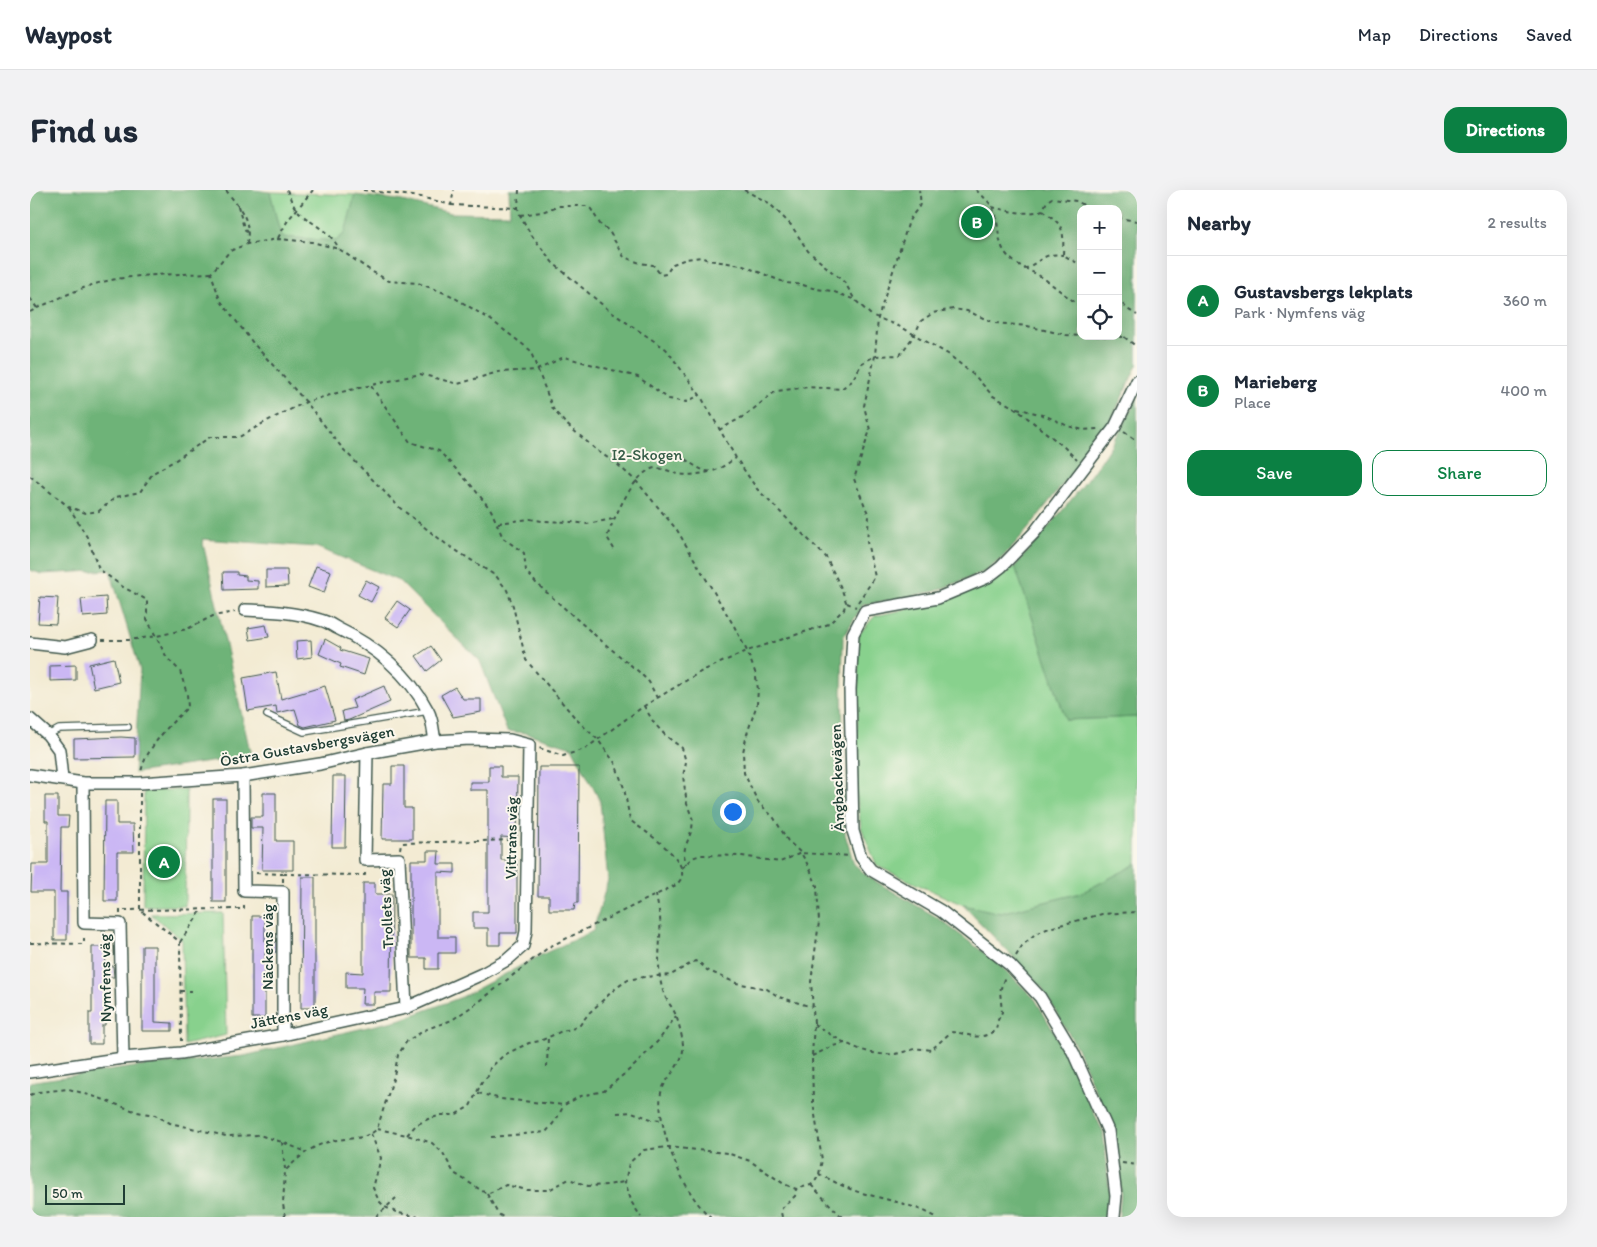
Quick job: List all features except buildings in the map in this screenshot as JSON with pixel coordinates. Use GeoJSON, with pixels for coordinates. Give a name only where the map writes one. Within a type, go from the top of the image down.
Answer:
{"type":"FeatureCollection","features":[{"type":"Feature","properties":{"kind":"street","name":"Ängbackevägen"},"geometry":{"type":"LineString","coordinates":[[1114,1217],[1116,1196],[1108,1131],[1073,1052],[1040,997],[1010,965],[941,911],[871,870],[861,856],[853,831],[850,689],[852,634],[865,611],[938,598],[988,577],[1001,567],[1034,533],[1114,429],[1137,381]]}},
{"type":"Feature","properties":{"kind":"street"},"geometry":{"type":"LineString","coordinates":[[245,610],[281,612],[320,620],[348,633],[378,651],[415,690],[428,711],[435,741]]}},
{"type":"Feature","properties":{"kind":"street"},"geometry":{"type":"LineString","coordinates":[[30,643],[65,647],[92,640]]}},
{"type":"Feature","properties":{"kind":"street"},"geometry":{"type":"LineString","coordinates":[[30,718],[48,735],[59,750],[62,779]]}},
{"type":"Feature","properties":{"kind":"street","name":"Östra Gustavsbergsvägen"},"geometry":{"type":"LineString","coordinates":[[30,775],[84,783],[140,783],[243,776],[320,764],[367,753],[435,741],[470,739],[510,740],[529,745]]}},
{"type":"Feature","properties":{"kind":"street","name":"Vittrans väg"},"geometry":{"type":"LineString","coordinates":[[526,931],[529,745]]}},
{"type":"Feature","properties":{"kind":"street","name":"Trollets väg"},"geometry":{"type":"LineString","coordinates":[[367,753],[365,860],[400,859],[406,1008]]}},
{"type":"Feature","properties":{"kind":"street","name":"Näckens väg"},"geometry":{"type":"LineString","coordinates":[[243,776],[244,891],[283,892],[282,1035]]}},
{"type":"Feature","properties":{"kind":"street","name":"Nymfens väg"},"geometry":{"type":"LineString","coordinates":[[84,783],[84,924],[120,924],[123,1058]]}},
{"type":"Feature","properties":{"kind":"street","name":"Jättens väg"},"geometry":{"type":"LineString","coordinates":[[30,1072],[123,1058],[181,1053],[282,1035],[406,1008],[482,974],[507,960],[523,946],[526,931]]}},
{"type":"Feature","properties":{"kind":"lane","name":"Östra Gustavsbergsvägen"},"geometry":{"type":"LineString","coordinates":[[267,715],[304,732],[428,711]]}},
{"type":"Feature","properties":{"kind":"lane"},"geometry":{"type":"LineString","coordinates":[[48,735],[59,729],[128,727]]}},
{"type":"Feature","properties":{"kind":"path"},"geometry":{"type":"LineString","coordinates":[[226,190],[244,214],[248,234],[247,244]]}},
{"type":"Feature","properties":{"kind":"path"},"geometry":{"type":"LineString","coordinates":[[287,190],[297,211],[330,236],[339,249]]}},
{"type":"Feature","properties":{"kind":"path"},"geometry":{"type":"LineString","coordinates":[[278,239],[288,220],[313,190]]}},
{"type":"Feature","properties":{"kind":"path"},"geometry":{"type":"LineString","coordinates":[[364,190],[421,197],[451,204],[518,208]]}},
{"type":"Feature","properties":{"kind":"path"},"geometry":{"type":"LineString","coordinates":[[451,204],[454,190]]}},
{"type":"Feature","properties":{"kind":"path"},"geometry":{"type":"LineString","coordinates":[[518,190],[520,215],[530,234],[553,263],[611,312],[666,349],[700,395],[719,430],[757,489],[826,557],[846,602],[844,609],[829,624],[747,651],[702,671],[644,706],[586,749],[564,756],[529,745]]}},
{"type":"Feature","properties":{"kind":"path"},"geometry":{"type":"LineString","coordinates":[[744,190],[769,203],[791,225],[808,251],[845,282],[855,300],[871,315],[915,334],[954,359],[975,376],[993,396],[1015,408],[1064,447],[1084,466]]}},
{"type":"Feature","properties":{"kind":"path"},"geometry":{"type":"LineString","coordinates":[[846,602],[855,606],[875,577],[867,542],[869,516],[854,479],[870,430],[864,406],[875,356],[878,318],[910,221],[919,209],[918,190]]}},
{"type":"Feature","properties":{"kind":"path"},"geometry":{"type":"LineString","coordinates":[[976,190],[992,207],[999,238],[1007,255],[1024,269],[1044,279],[1077,303]]}},
{"type":"Feature","properties":{"kind":"path"},"geometry":{"type":"LineString","coordinates":[[992,207],[1016,213],[1035,213],[1043,210],[1047,201],[1052,198],[1078,201],[1084,205]]}},
{"type":"Feature","properties":{"kind":"path"},"geometry":{"type":"LineString","coordinates":[[520,215],[542,212],[558,206],[586,206],[591,209],[600,224],[609,231],[624,257],[653,266],[661,275],[666,274],[673,264],[686,258],[701,257],[741,266],[786,283],[832,291],[855,300]]}},
{"type":"Feature","properties":{"kind":"path"},"geometry":{"type":"LineString","coordinates":[[1043,210],[1058,222],[1064,235],[1063,255]]}},
{"type":"Feature","properties":{"kind":"path"},"geometry":{"type":"LineString","coordinates":[[1122,219],[1137,221]]}},
{"type":"Feature","properties":{"kind":"path"},"geometry":{"type":"LineString","coordinates":[[30,312],[94,284],[118,279],[161,275],[211,274],[230,251],[247,244],[278,239],[312,242],[339,249],[371,271],[389,280],[418,284],[450,295],[483,315],[530,350],[553,409],[565,423],[599,452],[617,464],[636,482],[676,530],[734,626],[755,672],[758,689],[757,704],[743,752],[744,773],[758,802],[774,818],[788,841],[801,853],[817,886],[819,922],[811,982],[814,1023],[812,1056],[813,1102],[822,1160],[816,1180],[811,1185],[796,1188],[784,1184],[750,1161],[727,1153],[668,1147],[644,1150],[629,1163],[625,1182],[632,1203],[641,1217]]}},
{"type":"Feature","properties":{"kind":"path"},"geometry":{"type":"LineString","coordinates":[[1024,269],[1045,256],[1053,254],[1063,255],[1077,263]]}},
{"type":"Feature","properties":{"kind":"path"},"geometry":{"type":"LineString","coordinates":[[211,274],[220,300],[252,343],[306,402],[343,449],[400,508],[446,544],[496,576],[507,590],[513,606],[526,660],[577,720],[598,740],[615,763],[624,788],[630,820],[670,850],[682,868],[682,879],[676,885],[548,947],[480,1001],[452,1020],[427,1030],[407,1041],[398,1055],[394,1076],[377,1129],[362,1138],[332,1141],[305,1152],[285,1171]]}},
{"type":"Feature","properties":{"kind":"path"},"geometry":{"type":"LineString","coordinates":[[30,298],[37,308]]}},
{"type":"Feature","properties":{"kind":"path"},"geometry":{"type":"LineString","coordinates":[[1122,303],[1127,309],[1137,315]]}},
{"type":"Feature","properties":{"kind":"path"},"geometry":{"type":"LineString","coordinates":[[719,430],[746,415],[776,391],[808,387],[841,389],[852,381],[862,363],[875,356],[900,356],[915,334],[921,321],[933,313],[953,309],[967,311],[995,323],[1026,326],[1077,336]]}},
{"type":"Feature","properties":{"kind":"path"},"geometry":{"type":"LineString","coordinates":[[1122,335],[1137,347]]}},
{"type":"Feature","properties":{"kind":"path"},"geometry":{"type":"LineString","coordinates":[[69,507],[86,512],[99,511],[116,498],[140,492],[153,473],[210,438],[239,437],[267,420],[306,402],[420,374],[458,384],[498,372],[537,370],[564,357],[638,377],[669,399],[686,402],[700,395]]}},
{"type":"Feature","properties":{"kind":"path"},"geometry":{"type":"LineString","coordinates":[[371,386],[410,442],[439,452],[471,485],[491,510],[504,538],[524,554],[526,570],[536,583],[638,671],[649,682],[657,698]]}},
{"type":"Feature","properties":{"kind":"path"},"geometry":{"type":"LineString","coordinates":[[1015,408],[1046,416],[1068,426],[1083,430],[1114,429],[1137,441]]}},
{"type":"Feature","properties":{"kind":"path"},"geometry":{"type":"LineString","coordinates":[[614,549],[607,537],[613,519],[636,482],[645,472],[656,468],[679,474],[694,475],[719,469],[736,458]]}},
{"type":"Feature","properties":{"kind":"path"},"geometry":{"type":"LineString","coordinates":[[685,459],[698,469],[709,472]]}},
{"type":"Feature","properties":{"kind":"path"},"geometry":{"type":"LineString","coordinates":[[30,476],[69,507],[86,536],[99,569],[147,600],[147,619],[167,658],[180,671],[187,694],[188,707],[173,721],[142,766],[140,783],[140,910]]}},
{"type":"Feature","properties":{"kind":"path"},"geometry":{"type":"LineString","coordinates":[[498,523],[530,519],[587,524],[613,519]]}},
{"type":"Feature","properties":{"kind":"path"},"geometry":{"type":"LineString","coordinates":[[92,640],[129,640],[157,636],[186,629],[213,616],[245,610]]}},
{"type":"Feature","properties":{"kind":"path"},"geometry":{"type":"LineString","coordinates":[[644,706],[666,736],[682,748],[686,762],[683,776],[687,804],[693,820],[692,830],[685,848],[686,864]]}},
{"type":"Feature","properties":{"kind":"path"},"geometry":{"type":"LineString","coordinates":[[400,859],[401,842],[527,840]]}},
{"type":"Feature","properties":{"kind":"path"},"geometry":{"type":"LineString","coordinates":[[682,868],[692,858],[701,855],[742,856],[780,862],[801,853],[861,856]]}},
{"type":"Feature","properties":{"kind":"path"},"geometry":{"type":"LineString","coordinates":[[244,873],[365,875],[365,860]]}},
{"type":"Feature","properties":{"kind":"path"},"geometry":{"type":"LineString","coordinates":[[283,874],[283,892]]}},
{"type":"Feature","properties":{"kind":"path"},"geometry":{"type":"LineString","coordinates":[[120,924],[120,910],[244,909],[244,891]]}},
{"type":"Feature","properties":{"kind":"path"},"geometry":{"type":"LineString","coordinates":[[656,894],[660,917],[660,976],[665,996],[676,1016],[684,1049],[680,1060],[666,1081],[660,1110],[668,1147],[686,1187],[710,1217]]}},
{"type":"Feature","properties":{"kind":"path"},"geometry":{"type":"LineString","coordinates":[[140,910],[180,942]]}},
{"type":"Feature","properties":{"kind":"path"},"geometry":{"type":"LineString","coordinates":[[181,1053],[180,942],[202,910]]}},
{"type":"Feature","properties":{"kind":"path"},"geometry":{"type":"LineString","coordinates":[[814,1023],[845,1043],[875,1052],[890,1054],[911,1050],[931,1050],[951,1032],[959,1032],[976,1037],[987,1036],[996,1030],[1002,1012],[1000,991],[1010,965],[1022,946],[1035,934],[1049,928],[1102,914],[1137,912]]}},
{"type":"Feature","properties":{"kind":"path"},"geometry":{"type":"LineString","coordinates":[[30,943],[84,944],[84,924]]}},
{"type":"Feature","properties":{"kind":"path"},"geometry":{"type":"LineString","coordinates":[[407,1135],[416,1125],[428,1118],[455,1115],[470,1106],[482,1082],[488,1076],[490,1068],[504,1055],[529,1043],[580,1025],[589,1013],[616,988],[628,980],[671,975],[695,961],[706,970],[736,983],[767,989],[779,997],[812,1007]]}},
{"type":"Feature","properties":{"kind":"path"},"geometry":{"type":"LineString","coordinates":[[180,991],[191,992]]}},
{"type":"Feature","properties":{"kind":"path"},"geometry":{"type":"LineString","coordinates":[[478,1093],[501,1099],[564,1105],[582,1096],[604,1091],[641,1059],[659,1040],[676,1016]]}},
{"type":"Feature","properties":{"kind":"path"},"geometry":{"type":"LineString","coordinates":[[547,1067],[548,1037]]}},
{"type":"Feature","properties":{"kind":"path"},"geometry":{"type":"LineString","coordinates":[[812,1056],[833,1046],[845,1043]]}},
{"type":"Feature","properties":{"kind":"path"},"geometry":{"type":"LineString","coordinates":[[30,1095],[38,1092],[69,1089],[137,1112],[155,1115],[170,1123],[226,1136],[259,1135],[305,1152]]}},
{"type":"Feature","properties":{"kind":"path"},"geometry":{"type":"LineString","coordinates":[[492,1138],[546,1132],[556,1120],[564,1105]]}},
{"type":"Feature","properties":{"kind":"path"},"geometry":{"type":"LineString","coordinates":[[617,1113],[632,1112],[651,1119],[662,1120]]}},
{"type":"Feature","properties":{"kind":"path"},"geometry":{"type":"LineString","coordinates":[[377,1129],[407,1135],[432,1143],[443,1153],[454,1173],[487,1194],[498,1214],[503,1217]]}},
{"type":"Feature","properties":{"kind":"path"},"geometry":{"type":"LineString","coordinates":[[371,1134],[381,1158],[373,1188],[379,1200],[385,1207],[398,1213],[419,1217]]}},
{"type":"Feature","properties":{"kind":"path"},"geometry":{"type":"LineString","coordinates":[[282,1142],[285,1157],[283,1204],[285,1217]]}},
{"type":"Feature","properties":{"kind":"path"},"geometry":{"type":"LineString","coordinates":[[1112,1164],[1127,1163],[1137,1165]]}},
{"type":"Feature","properties":{"kind":"path"},"geometry":{"type":"LineString","coordinates":[[819,1174],[860,1192],[904,1203],[936,1217]]}},
{"type":"Feature","properties":{"kind":"path"},"geometry":{"type":"LineString","coordinates":[[487,1194],[506,1185],[527,1190],[549,1190],[569,1179],[588,1186],[625,1182]]}},
{"type":"Feature","properties":{"kind":"path"},"geometry":{"type":"LineString","coordinates":[[811,1185],[842,1217]]}},
{"type":"Feature","properties":{"kind":"path"},"geometry":{"type":"LineString","coordinates":[[782,1217],[782,1208],[795,1196],[796,1188]]}},
{"type":"Feature","properties":{"kind":"path"},"geometry":{"type":"LineString","coordinates":[[376,1217],[396,1198]]}},
{"type":"Feature","properties":{"kind":"path"},"geometry":{"type":"LineString","coordinates":[[635,1216],[638,1213]]}},
{"type":"Feature","properties":{"kind":"path"},"geometry":{"type":"LineString","coordinates":[[30,1216],[36,1217]]}},
{"type":"Feature","properties":{"kind":"green space","name":"I2-Skogen"},"geometry":{"type":"Polygon","coordinates":[[[30,190],[253,190],[270,192],[281,237],[336,241],[345,233],[355,195],[398,200],[451,213],[510,214],[509,190],[1137,190],[1137,365],[1110,423],[1028,529],[1001,559],[986,571],[936,591],[863,605],[843,637],[842,692],[845,834],[854,864],[870,878],[938,918],[999,964],[1035,999],[1068,1056],[1103,1132],[1110,1196],[1109,1217],[30,1217],[30,1082],[135,1067],[244,1056],[402,1019],[462,997],[541,955],[593,931],[608,880],[600,801],[572,747],[526,733],[507,731],[480,661],[399,581],[316,547],[202,539],[251,756],[134,773],[140,670],[110,570],[42,574],[30,570],[30,190]]]}},
{"type":"Feature","properties":{"kind":"green space"},"geometry":{"type":"Polygon","coordinates":[[[270,192],[355,195],[345,234],[336,241],[281,237],[270,192]]]}},
{"type":"Feature","properties":{"kind":"green space"},"geometry":{"type":"Polygon","coordinates":[[[1137,398],[1137,717],[1066,720],[1015,566],[1098,465],[1112,444],[1137,398]]]}},
{"type":"Feature","properties":{"kind":"green space"},"geometry":{"type":"Polygon","coordinates":[[[1015,566],[1066,720],[1137,717],[1137,864],[1081,893],[1001,913],[963,905],[877,866],[861,827],[856,794],[859,634],[875,616],[940,602],[990,584],[1015,566]]]}},
{"type":"Feature","properties":{"kind":"green space"},"geometry":{"type":"Polygon","coordinates":[[[144,790],[186,790],[185,906],[143,906],[144,790]]]}},
{"type":"Feature","properties":{"kind":"green space"},"geometry":{"type":"Polygon","coordinates":[[[1137,864],[1137,1217],[1119,1217],[1121,1191],[1112,1131],[1077,1048],[1041,986],[963,905],[1001,913],[1081,893],[1137,864]]]}},
{"type":"Feature","properties":{"kind":"green space"},"geometry":{"type":"Polygon","coordinates":[[[223,913],[226,1035],[184,1045],[182,940],[151,914],[223,913]]]}},
{"type":"Feature","properties":{"kind":"place","name":"Marieberg"},"geometry":{"type":"Point","coordinates":[977,222]}},
{"type":"Feature","properties":{"kind":"place","name":"Gustavsbergs lekplats"},"geometry":{"type":"Point","coordinates":[164,862]}}]}
